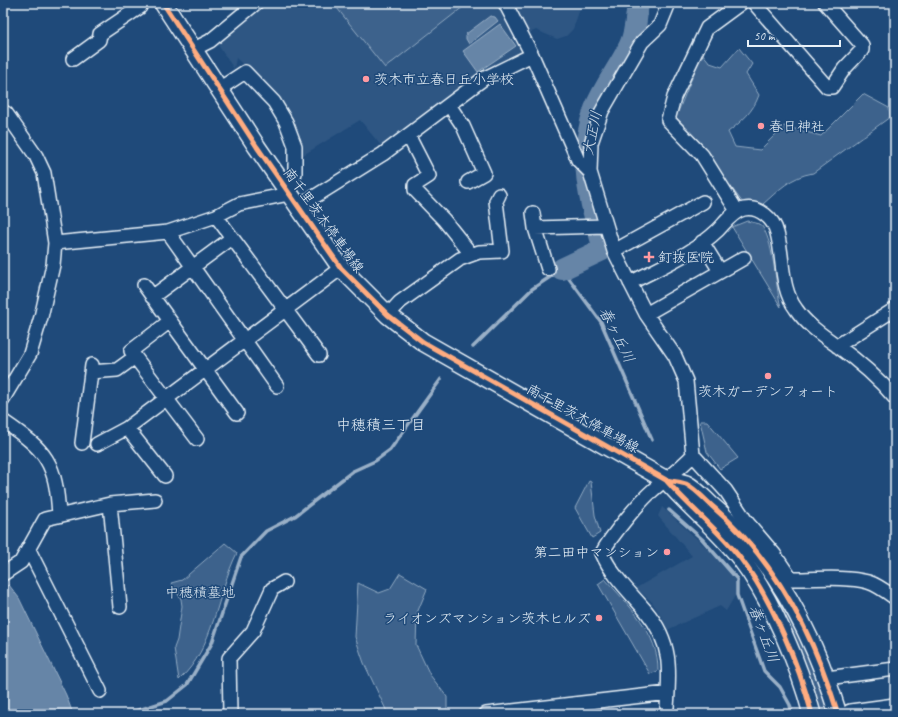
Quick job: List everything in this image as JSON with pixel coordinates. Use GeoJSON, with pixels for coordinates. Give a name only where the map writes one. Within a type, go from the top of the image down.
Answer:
{"type":"FeatureCollection","features":[{"type":"Feature","properties":{"kind":"highway"},"geometry":{"type":"LineString","coordinates":[[851,714],[895,708]]}},
{"type":"Feature","properties":{"kind":"main road","name":"南千里茨木停車場線"},"geometry":{"type":"LineString","coordinates":[[163,3],[293,200],[341,268],[388,315],[423,342],[666,480],[686,484],[731,521],[765,560],[799,617],[827,678],[838,714]]}},
{"type":"Feature","properties":{"kind":"main road","name":"南千里茨木停車場線"},"geometry":{"type":"LineString","coordinates":[[666,480],[681,497],[719,533],[742,560],[760,590],[787,642],[807,693],[812,714]]}},
{"type":"Feature","properties":{"kind":"street"},"geometry":{"type":"LineString","coordinates":[[194,49],[210,41],[256,3]]}},
{"type":"Feature","properties":{"kind":"street"},"geometry":{"type":"LineString","coordinates":[[505,3],[532,55],[578,160],[587,169]]}},
{"type":"Feature","properties":{"kind":"street"},"geometry":{"type":"LineString","coordinates":[[669,3],[660,25],[642,42],[602,111],[591,142],[587,169],[614,251],[646,314],[675,356],[686,380],[693,455],[726,491],[746,521],[774,554],[791,579],[832,578],[868,582],[880,587],[895,598]]}},
{"type":"Feature","properties":{"kind":"street"},"geometry":{"type":"LineString","coordinates":[[737,211],[702,155],[668,120],[674,97],[707,28],[741,3]]}},
{"type":"Feature","properties":{"kind":"street"},"geometry":{"type":"LineString","coordinates":[[754,3],[827,87],[832,87],[847,65],[862,50],[862,45],[825,3]]}},
{"type":"Feature","properties":{"kind":"street"},"geometry":{"type":"LineString","coordinates":[[73,59],[99,40],[100,34],[140,6]]}},
{"type":"Feature","properties":{"kind":"street"},"geometry":{"type":"LineString","coordinates":[[55,243],[168,232],[216,216],[239,204],[293,200],[377,158],[483,79],[532,55]]}},
{"type":"Feature","properties":{"kind":"street"},"geometry":{"type":"LineString","coordinates":[[219,89],[245,72],[274,102],[286,122],[295,146],[293,200]]}},
{"type":"Feature","properties":{"kind":"street"},"geometry":{"type":"LineString","coordinates":[[449,105],[463,126],[484,173],[468,182]]}},
{"type":"Feature","properties":{"kind":"street"},"geometry":{"type":"LineString","coordinates":[[3,112],[6,113],[36,156],[44,173],[55,243],[50,280],[30,354],[3,399]]}},
{"type":"Feature","properties":{"kind":"street"},"geometry":{"type":"LineString","coordinates":[[408,135],[429,176],[415,185],[415,190],[444,220],[471,254]]}},
{"type":"Feature","properties":{"kind":"street"},"geometry":{"type":"LineString","coordinates":[[388,315],[400,302],[460,258],[471,254],[502,251],[496,201],[499,195]]}},
{"type":"Feature","properties":{"kind":"street"},"geometry":{"type":"LineString","coordinates":[[614,251],[703,202]]}},
{"type":"Feature","properties":{"kind":"street"},"geometry":{"type":"LineString","coordinates":[[630,283],[688,253],[737,211],[749,208],[761,212],[774,226],[778,237],[786,288],[791,302],[802,317],[838,346],[895,398]]}},
{"type":"Feature","properties":{"kind":"street"},"geometry":{"type":"LineString","coordinates":[[533,213],[535,228],[548,269]]}},
{"type":"Feature","properties":{"kind":"street"},"geometry":{"type":"LineString","coordinates":[[216,216],[319,355]]}},
{"type":"Feature","properties":{"kind":"street"},"geometry":{"type":"LineString","coordinates":[[535,228],[605,226]]}},
{"type":"Feature","properties":{"kind":"street"},"geometry":{"type":"LineString","coordinates":[[168,232],[277,386]]}},
{"type":"Feature","properties":{"kind":"street"},"geometry":{"type":"LineString","coordinates":[[152,297],[232,238]]}},
{"type":"Feature","properties":{"kind":"street"},"geometry":{"type":"LineString","coordinates":[[702,242],[720,271]]}},
{"type":"Feature","properties":{"kind":"street"},"geometry":{"type":"LineString","coordinates":[[646,314],[744,258]]}},
{"type":"Feature","properties":{"kind":"street"},"geometry":{"type":"LineString","coordinates":[[97,444],[127,428],[341,268]]}},
{"type":"Feature","properties":{"kind":"street"},"geometry":{"type":"LineString","coordinates":[[144,285],[237,413]]}},
{"type":"Feature","properties":{"kind":"street"},"geometry":{"type":"LineString","coordinates":[[838,346],[895,309]]}},
{"type":"Feature","properties":{"kind":"street"},"geometry":{"type":"LineString","coordinates":[[170,321],[131,352],[197,439]]}},
{"type":"Feature","properties":{"kind":"street"},"geometry":{"type":"LineString","coordinates":[[82,443],[91,368],[117,370],[135,357]]}},
{"type":"Feature","properties":{"kind":"street"},"geometry":{"type":"LineString","coordinates":[[3,421],[31,440],[47,460],[56,483],[59,516]]}},
{"type":"Feature","properties":{"kind":"street"},"geometry":{"type":"LineString","coordinates":[[127,428],[165,476]]}},
{"type":"Feature","properties":{"kind":"street"},"geometry":{"type":"LineString","coordinates":[[667,707],[670,663],[661,634],[647,612],[608,566],[602,553],[608,542],[652,491],[681,468],[693,455]]}},
{"type":"Feature","properties":{"kind":"street"},"geometry":{"type":"LineString","coordinates":[[3,574],[21,562],[45,519],[110,504],[155,500]]}},
{"type":"Feature","properties":{"kind":"street"},"geometry":{"type":"LineString","coordinates":[[110,504],[120,607]]}},
{"type":"Feature","properties":{"kind":"street"},"geometry":{"type":"LineString","coordinates":[[29,550],[100,691]]}},
{"type":"Feature","properties":{"kind":"street"},"geometry":{"type":"LineString","coordinates":[[230,714],[229,658],[253,631],[272,588],[284,582]]}},
{"type":"Feature","properties":{"kind":"street"},"geometry":{"type":"LineString","coordinates":[[827,678],[895,669]]}},
{"type":"Feature","properties":{"kind":"street"},"geometry":{"type":"LineString","coordinates":[[486,714],[668,693]]}},
{"type":"Feature","properties":{"kind":"shaded area","name":"茨木市立春日丘小学校"},"geometry":{"type":"Polygon","coordinates":[[[269,3],[499,3],[525,49],[522,56],[382,147],[360,120],[300,157],[262,83],[236,58],[234,69],[218,45],[269,3]]]}},
{"type":"Feature","properties":{"kind":"shaded area"},"geometry":{"type":"Polygon","coordinates":[[[512,3],[582,3],[573,29],[566,36],[557,39],[536,30],[529,33],[512,3]]]}},
{"type":"Feature","properties":{"kind":"shaded area"},"geometry":{"type":"Polygon","coordinates":[[[490,16],[495,17],[498,21],[469,44],[466,39],[466,34],[490,16]]]}},
{"type":"Feature","properties":{"kind":"shaded area"},"geometry":{"type":"Polygon","coordinates":[[[500,24],[516,46],[478,72],[463,51],[500,24]]]}},
{"type":"Feature","properties":{"kind":"shaded area"},"geometry":{"type":"Polygon","coordinates":[[[662,507],[710,551],[735,579],[736,594],[726,611],[720,606],[667,630],[663,619],[652,602],[636,588],[692,556],[658,516],[662,507]]]}},
{"type":"Feature","properties":{"kind":"shaded area"},"geometry":{"type":"Polygon","coordinates":[[[9,585],[19,598],[66,695],[73,714],[3,714],[3,587],[9,585]]]}},
{"type":"Feature","properties":{"kind":"green space"},"geometry":{"type":"Polygon","coordinates":[[[333,3],[468,3],[385,68],[333,3]]]}},
{"type":"Feature","properties":{"kind":"green space"},"geometry":{"type":"Polygon","coordinates":[[[739,48],[752,64],[746,74],[759,95],[754,106],[746,116],[728,132],[735,147],[760,150],[784,126],[821,136],[863,94],[889,108],[890,117],[813,173],[791,181],[785,185],[762,205],[753,202],[743,203],[722,175],[710,153],[676,117],[702,53],[710,63],[722,67],[739,48]]]}},
{"type":"Feature","properties":{"kind":"green space"},"geometry":{"type":"Polygon","coordinates":[[[747,221],[760,224],[765,231],[774,263],[781,307],[732,227],[747,221]]]}},
{"type":"Feature","properties":{"kind":"green space"},"geometry":{"type":"Polygon","coordinates":[[[700,421],[707,421],[738,458],[720,469],[707,452],[700,421]]]}},
{"type":"Feature","properties":{"kind":"green space"},"geometry":{"type":"Polygon","coordinates":[[[589,481],[591,482],[595,515],[600,533],[592,538],[575,508],[589,481]]]}},
{"type":"Feature","properties":{"kind":"green space","name":"中穂積墓地"},"geometry":{"type":"Polygon","coordinates":[[[225,543],[237,553],[224,586],[208,636],[191,667],[179,680],[174,648],[177,640],[182,606],[181,599],[171,583],[182,580],[225,543]]]}},
{"type":"Feature","properties":{"kind":"green space"},"geometry":{"type":"Polygon","coordinates":[[[750,553],[770,582],[799,634],[830,714],[819,714],[746,554],[750,553]]]}},
{"type":"Feature","properties":{"kind":"green space"},"geometry":{"type":"Polygon","coordinates":[[[400,573],[427,589],[417,613],[416,645],[430,675],[447,697],[447,709],[388,714],[364,663],[355,637],[358,583],[379,593],[390,589],[400,573]]]}},
{"type":"Feature","properties":{"kind":"green space"},"geometry":{"type":"Polygon","coordinates":[[[605,579],[632,610],[648,632],[657,657],[658,671],[650,674],[598,584],[605,579]]]}},
{"type":"Feature","properties":{"kind":"waterway","name":"大正川"},"geometry":{"type":"LineString","coordinates":[[562,269],[604,249],[590,197],[586,162],[587,145],[595,109],[632,40],[635,30],[638,3]]}},
{"type":"Feature","properties":{"kind":"waterway","name":"春ヶ丘川"},"geometry":{"type":"LineString","coordinates":[[473,347],[532,289],[562,269],[601,322],[652,440]]}},
{"type":"Feature","properties":{"kind":"waterway"},"geometry":{"type":"LineString","coordinates":[[108,714],[129,713],[167,701],[187,685],[212,643],[241,557],[266,531],[295,516],[353,471],[375,461],[390,450],[441,379]]}},
{"type":"Feature","properties":{"kind":"waterway","name":"春ヶ丘川"},"geometry":{"type":"LineString","coordinates":[[669,510],[702,539],[737,579],[737,595],[764,671],[780,687],[790,705],[792,714]]}},
{"type":"Feature","properties":{"kind":"cycle path"},"geometry":{"type":"LineString","coordinates":[[163,3],[257,147],[341,268],[388,315],[423,342],[666,480],[723,538],[741,559],[752,575],[774,613],[800,675],[812,714]]}},
{"type":"Feature","properties":{"kind":"cycle path"},"geometry":{"type":"LineString","coordinates":[[666,480],[686,484],[697,491],[735,527],[774,575],[790,601],[817,656],[838,714]]}},
{"type":"Feature","properties":{"kind":"place","name":"茨木市立春日丘小学校"},"geometry":{"type":"Point","coordinates":[366,79]}},
{"type":"Feature","properties":{"kind":"place","name":"春日神社"},"geometry":{"type":"Point","coordinates":[761,126]}},
{"type":"Feature","properties":{"kind":"place","name":"釘抜医院"},"geometry":{"type":"Point","coordinates":[649,257]}},
{"type":"Feature","properties":{"kind":"place","name":"茨木ガーデンフォート"},"geometry":{"type":"Point","coordinates":[768,376]}},
{"type":"Feature","properties":{"kind":"place","name":"第二田中マンション"},"geometry":{"type":"Point","coordinates":[667,552]}},
{"type":"Feature","properties":{"kind":"place","name":"ライオンズマンション茨木ヒルズ"},"geometry":{"type":"Point","coordinates":[599,618]}},
{"type":"Feature","properties":{"kind":"district","name":"中穂積三丁目"},"geometry":{"type":"Point","coordinates":[381,425]}}]}
